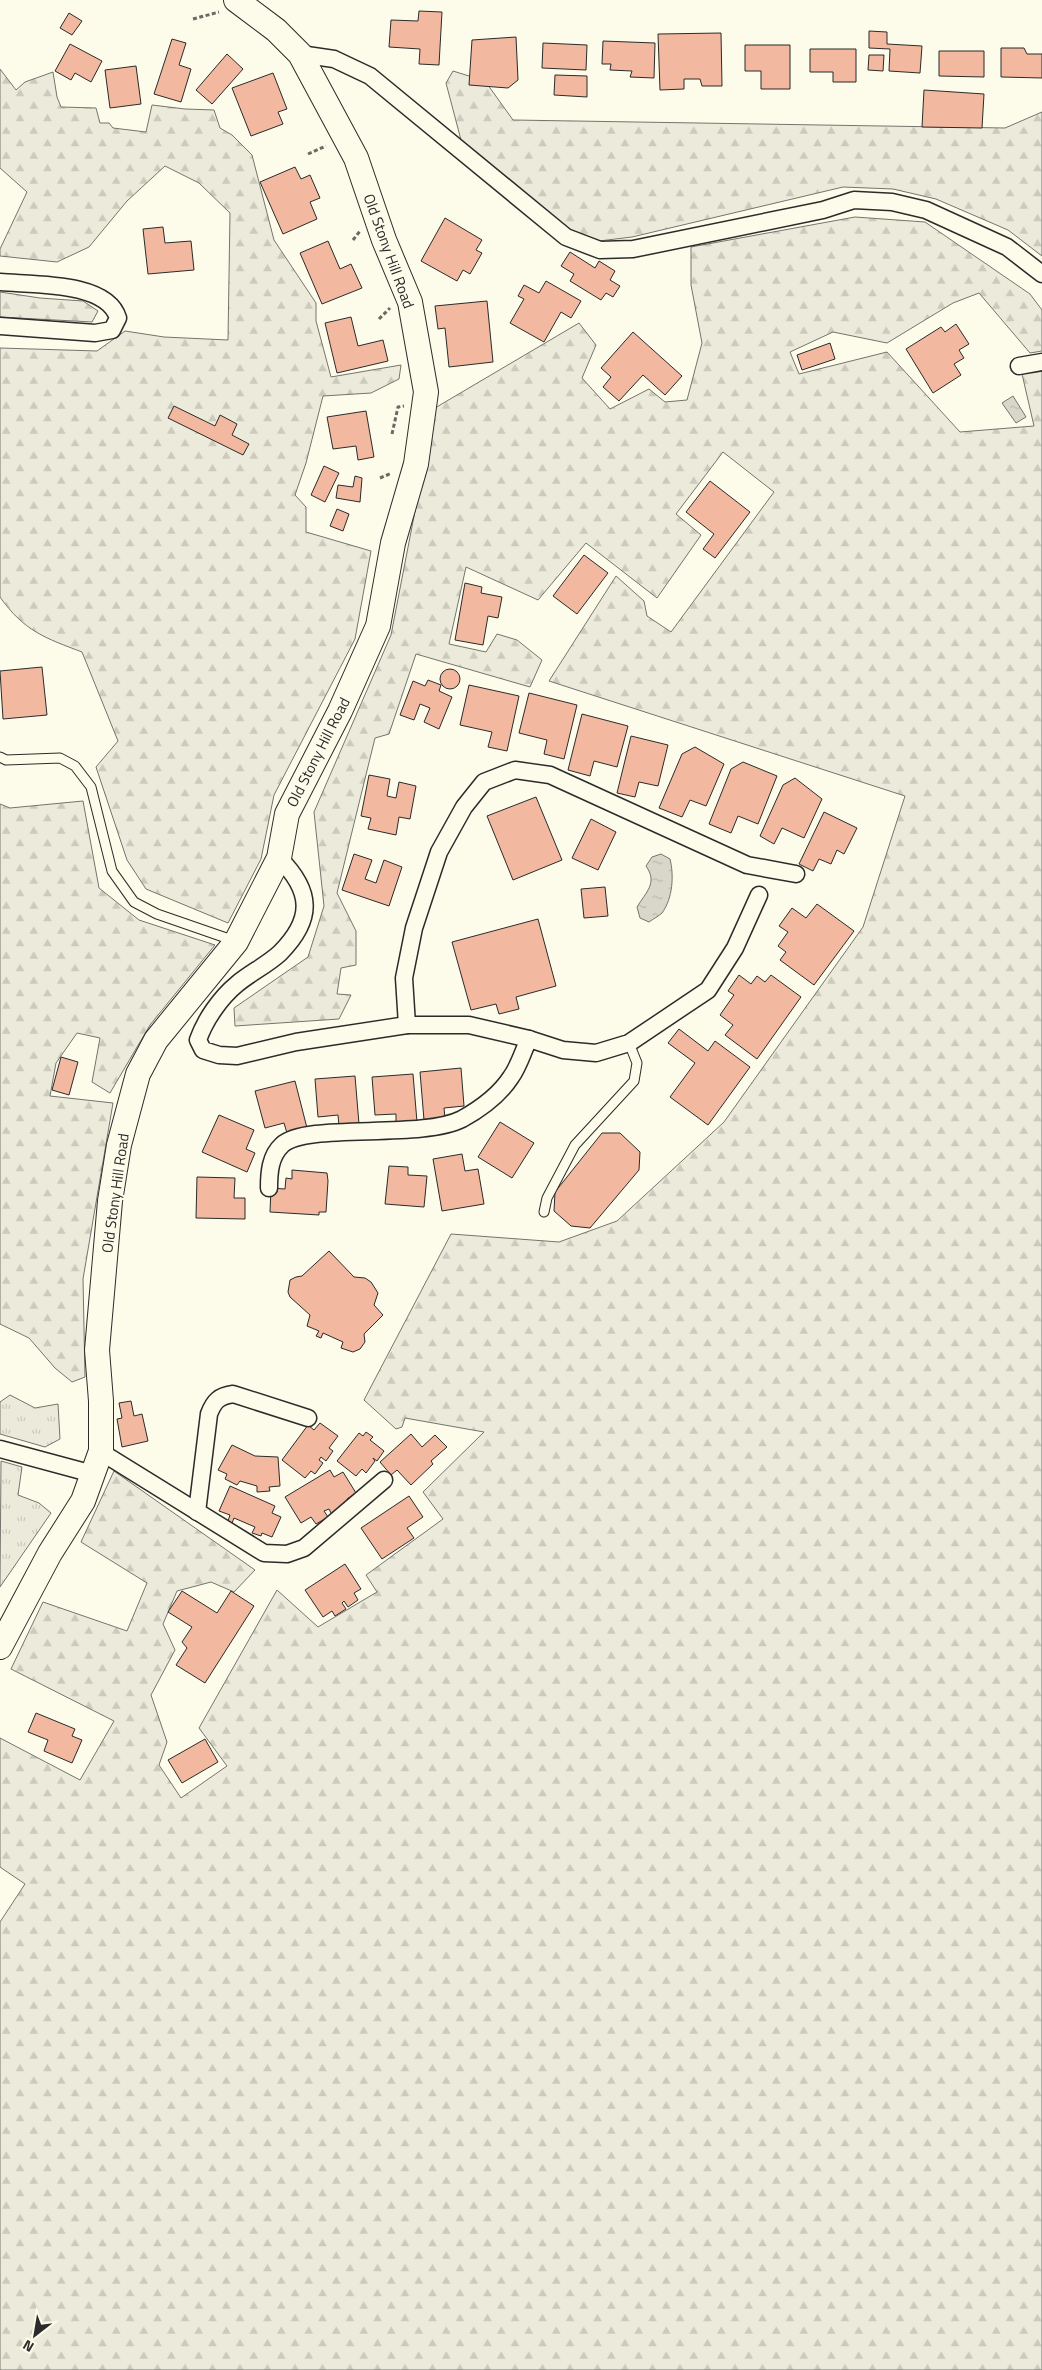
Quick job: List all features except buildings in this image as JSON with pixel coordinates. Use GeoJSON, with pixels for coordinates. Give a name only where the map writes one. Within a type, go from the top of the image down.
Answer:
{"type":"FeatureCollection","features":[{"type":"Feature","properties":{"kind":"street","name":"Old Stony Hill Road"},"geometry":{"type":"LineString","coordinates":[[0,1647],[50,1553],[83,1501],[97,1463],[101,1401],[97,1350],[110,1201],[119,1145],[138,1074],[156,1040],[236,942],[279,858],[287,814],[340,711],[378,626],[394,543],[416,464],[426,392],[410,302],[384,240],[356,158],[300,54],[276,30],[236,0]]}},
{"type":"Feature","properties":{"kind":"street"},"geometry":{"type":"LineString","coordinates":[[300,54],[334,59],[370,76],[566,237],[600,250],[633,249],[823,210],[854,200],[892,202],[926,210],[1007,247],[1042,274]]}},
{"type":"Feature","properties":{"kind":"street"},"geometry":{"type":"LineString","coordinates":[[0,282],[78,289],[101,298],[115,308],[118,318],[112,330],[96,333],[0,326]]}},
{"type":"Feature","properties":{"kind":"street"},"geometry":{"type":"LineString","coordinates":[[1019,366],[1042,362]]}},
{"type":"Feature","properties":{"kind":"street"},"geometry":{"type":"LineString","coordinates":[[407,1024],[404,978],[414,928],[439,852],[464,807],[484,782],[515,770],[550,775],[747,865],[796,874]]}},
{"type":"Feature","properties":{"kind":"street"},"geometry":{"type":"LineString","coordinates":[[279,858],[295,874],[302,890],[306,905],[300,929],[279,953],[235,985],[214,1009],[203,1027],[198,1040],[203,1050],[219,1055],[237,1056],[296,1042],[407,1024],[469,1025],[528,1039],[563,1050],[596,1053],[630,1043],[708,990],[735,948],[759,895]]}},
{"type":"Feature","properties":{"kind":"street"},"geometry":{"type":"LineString","coordinates":[[269,1188],[270,1166],[282,1145],[302,1136],[429,1128],[461,1119],[490,1100],[512,1077],[528,1039]]}},
{"type":"Feature","properties":{"kind":"street"},"geometry":{"type":"LineString","coordinates":[[198,1512],[209,1414],[214,1402],[224,1395],[233,1394],[308,1418]]}},
{"type":"Feature","properties":{"kind":"street"},"geometry":{"type":"LineString","coordinates":[[0,1449],[97,1463],[198,1512],[264,1553],[287,1554],[304,1548],[384,1480]]}},
{"type":"Feature","properties":{"kind":"lane"},"geometry":{"type":"LineString","coordinates":[[0,757],[6,760],[60,758],[75,766],[91,787],[112,871],[134,902],[157,914],[236,942]]}},
{"type":"Feature","properties":{"kind":"lane"},"geometry":{"type":"LineString","coordinates":[[544,1212],[547,1198],[575,1145],[634,1080],[637,1063],[630,1043]]}},
{"type":"Feature","properties":{"kind":"green space"},"geometry":{"type":"Polygon","coordinates":[[[0,69],[16,90],[25,82],[53,72],[57,97],[61,107],[96,108],[100,123],[109,123],[113,128],[146,132],[152,105],[214,110],[220,128],[232,135],[252,155],[274,240],[316,303],[316,321],[331,377],[401,365],[399,379],[371,393],[323,396],[306,463],[295,495],[306,507],[306,532],[371,551],[355,639],[274,795],[261,859],[228,923],[146,889],[127,860],[96,767],[118,741],[82,652],[46,637],[27,626],[9,609],[0,597],[0,348],[97,351],[125,331],[164,337],[228,340],[230,213],[199,183],[165,166],[127,201],[89,247],[57,262],[0,256],[0,249],[27,192],[0,168],[0,69]]]}},
{"type":"Feature","properties":{"kind":"green space"},"geometry":{"type":"Polygon","coordinates":[[[453,71],[485,81],[513,120],[1005,128],[1042,112],[1042,256],[1008,230],[936,199],[893,189],[843,187],[632,237],[599,241],[567,229],[461,140],[446,83],[453,71]]]}},
{"type":"Feature","properties":{"kind":"green space"},"geometry":{"type":"Polygon","coordinates":[[[855,217],[925,222],[1030,294],[1042,310],[1042,351],[1030,353],[979,293],[953,303],[887,343],[833,332],[790,352],[799,374],[887,352],[960,432],[1034,426],[1022,374],[1042,370],[1042,2370],[0,2370],[0,1922],[25,1884],[0,1867],[0,1738],[80,1780],[114,1721],[11,1669],[43,1602],[127,1631],[147,1583],[81,1542],[114,1471],[255,1570],[234,1592],[211,1582],[177,1591],[163,1624],[175,1650],[151,1695],[167,1742],[159,1765],[181,1798],[227,1766],[199,1728],[277,1590],[318,1627],[377,1592],[366,1575],[443,1519],[423,1492],[484,1432],[405,1418],[402,1427],[396,1429],[364,1400],[451,1234],[559,1242],[617,1221],[724,1122],[863,927],[905,796],[549,681],[616,576],[644,601],[647,616],[671,632],[774,492],[723,452],[676,514],[701,535],[657,598],[586,543],[538,600],[466,567],[449,644],[486,652],[497,634],[517,640],[542,660],[530,687],[416,654],[389,734],[375,738],[337,893],[356,931],[356,965],[341,968],[337,994],[351,995],[339,1019],[235,1026],[234,1008],[308,957],[324,906],[314,812],[391,635],[435,408],[579,323],[596,345],[582,378],[610,409],[649,389],[665,402],[687,400],[702,343],[691,285],[691,247],[855,217]]]}},
{"type":"Feature","properties":{"kind":"green space"},"geometry":{"type":"Polygon","coordinates":[[[0,292],[40,298],[83,301],[98,311],[92,322],[0,317],[0,292]]]}},
{"type":"Feature","properties":{"kind":"green space"},"geometry":{"type":"Polygon","coordinates":[[[83,801],[99,888],[139,920],[215,945],[150,1025],[110,1093],[92,1082],[100,1038],[77,1033],[56,1063],[50,1096],[113,1103],[83,1279],[85,1377],[72,1382],[55,1368],[29,1338],[0,1324],[0,804],[10,808],[83,801]]]}},
{"type":"Feature","properties":{"kind":"green space"},"geometry":{"type":"Polygon","coordinates":[[[10,1395],[35,1408],[58,1404],[60,1439],[45,1447],[0,1434],[0,1402],[10,1395]]]}},
{"type":"Feature","properties":{"kind":"green space"},"geometry":{"type":"Polygon","coordinates":[[[1,1461],[22,1467],[18,1495],[39,1503],[51,1513],[0,1587],[1,1461]]]}},
{"type":"Feature","properties":{"kind":"water"},"geometry":{"type":"Polygon","coordinates":[[[1013,396],[1026,417],[1016,423],[1002,403],[1013,396]]]}},
{"type":"Feature","properties":{"kind":"water"},"geometry":{"type":"Polygon","coordinates":[[[661,854],[670,859],[672,879],[670,894],[662,913],[649,922],[640,918],[637,907],[651,882],[646,866],[652,857],[661,854]]]}}]}
